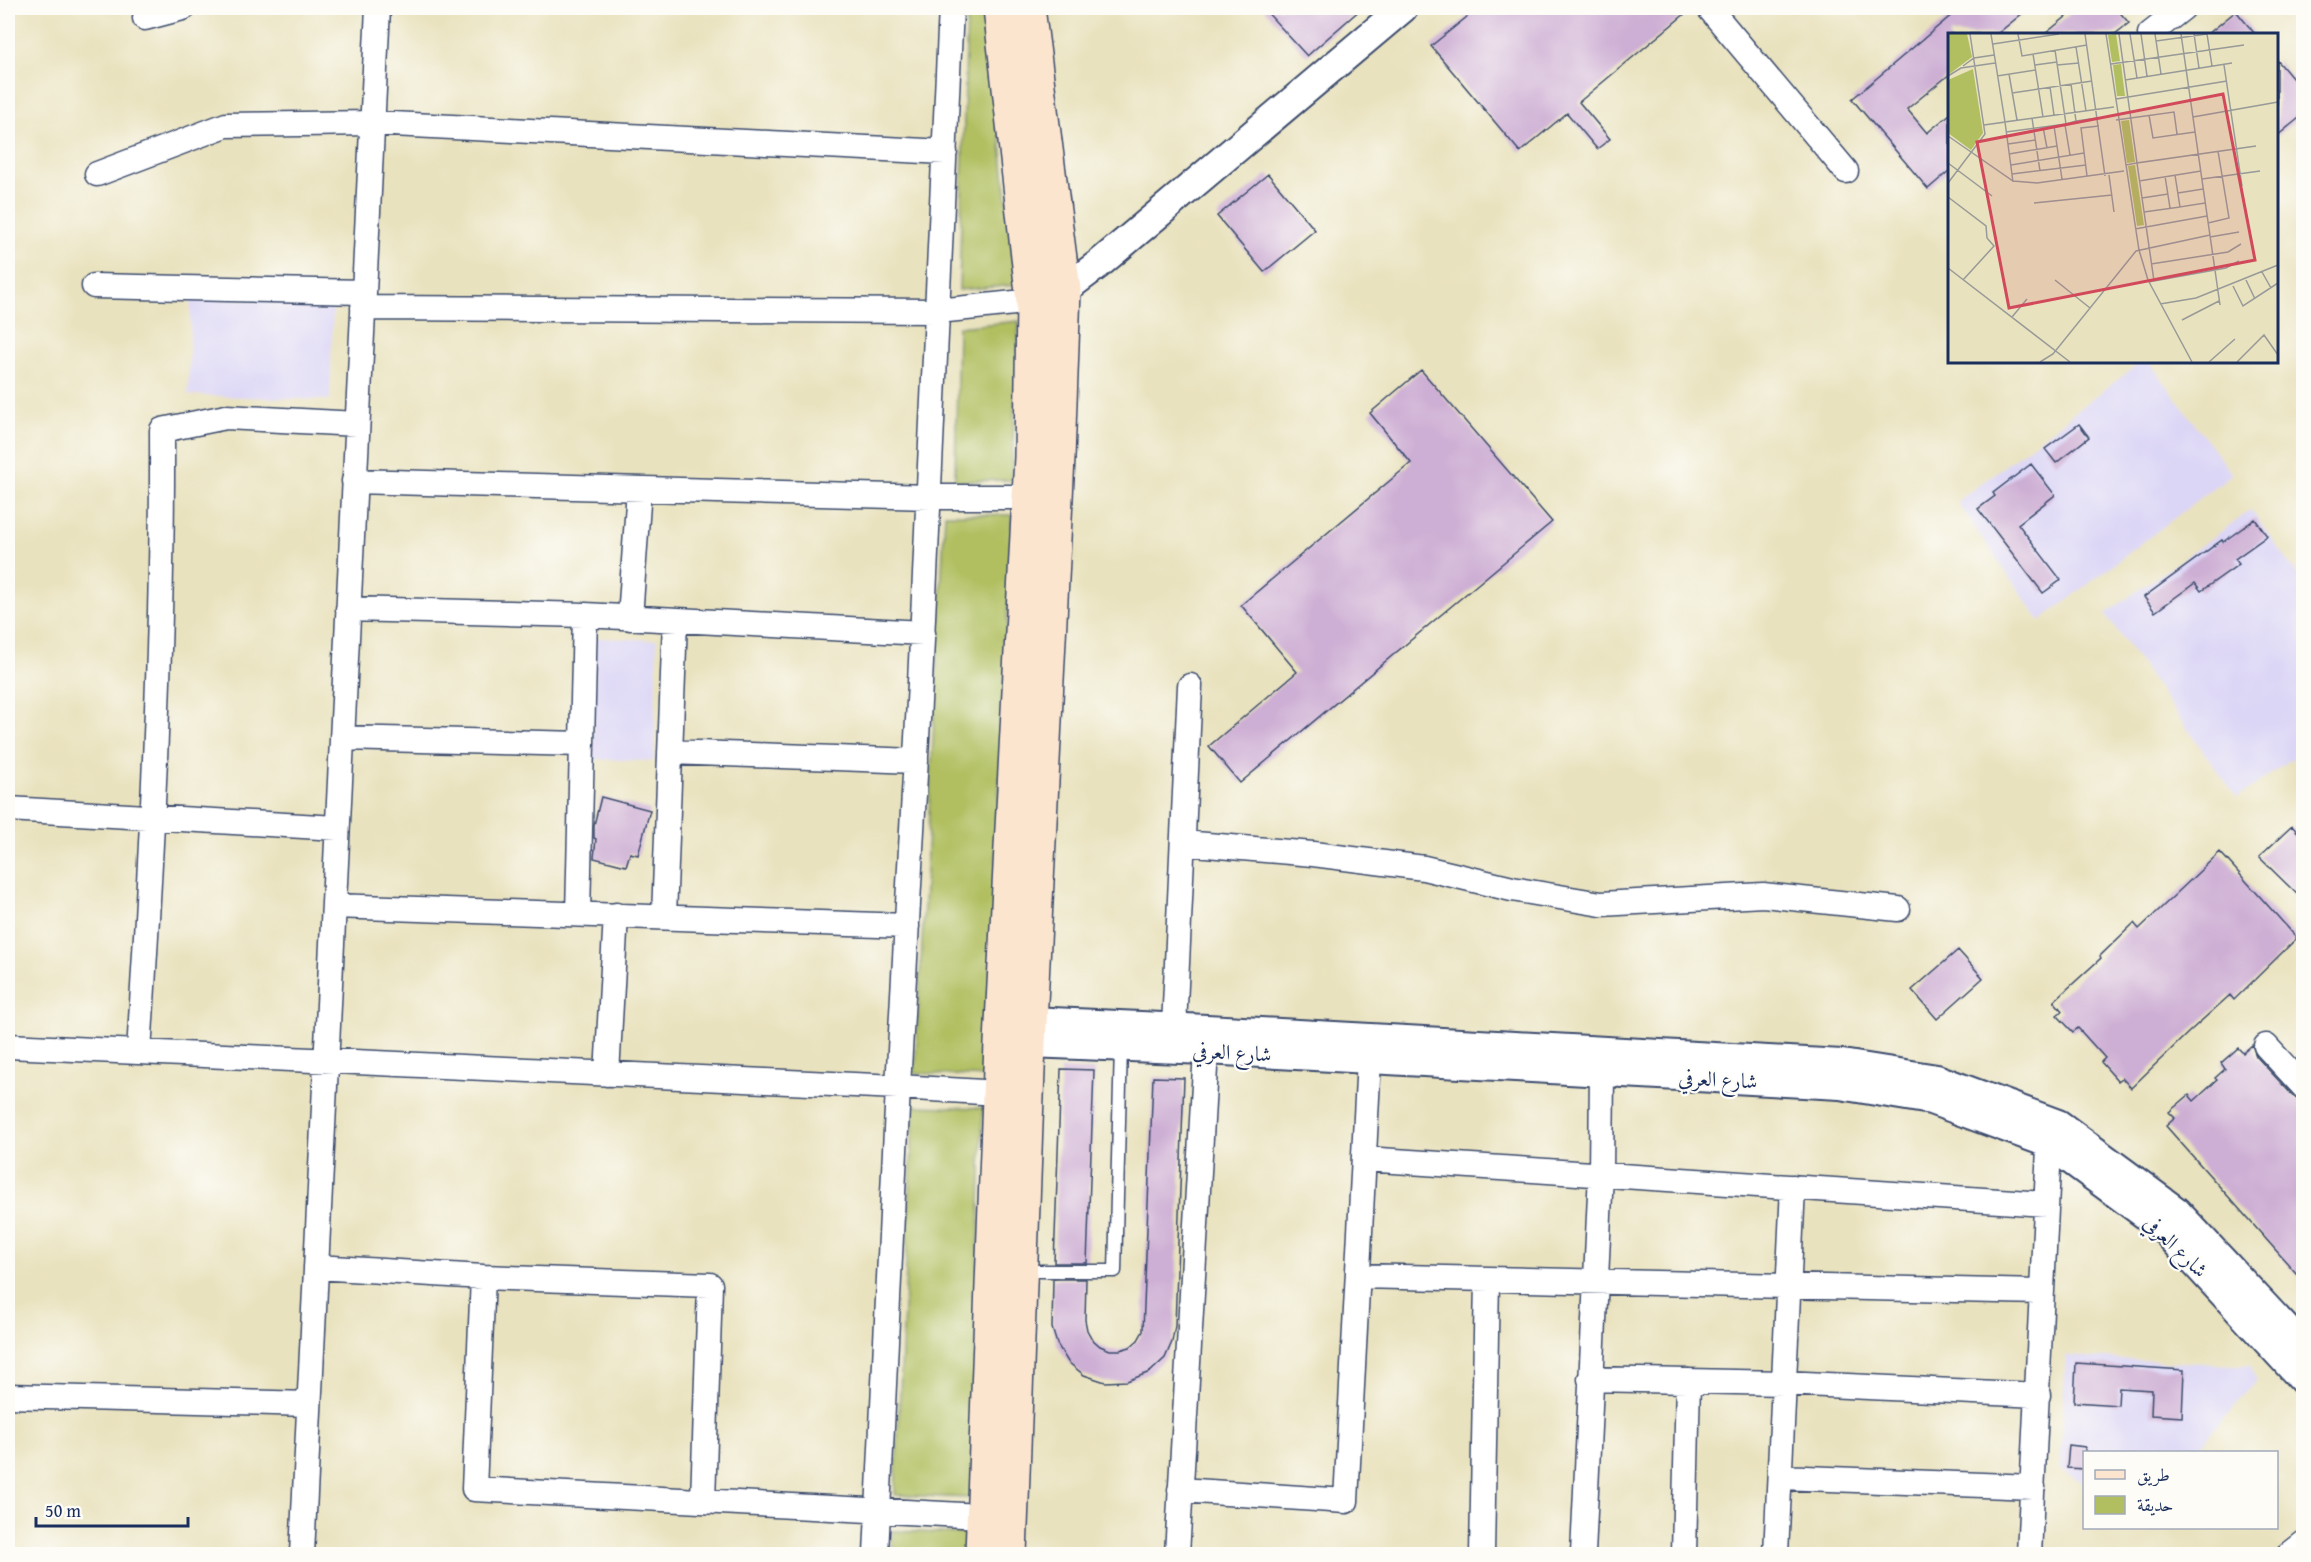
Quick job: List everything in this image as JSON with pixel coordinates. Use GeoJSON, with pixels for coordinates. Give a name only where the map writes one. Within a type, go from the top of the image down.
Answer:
{"type":"FeatureCollection","features":[{"type":"Feature","properties":{"kind":"main road"},"geometry":{"type":"LineString","coordinates":[[1000,8],[1033,301],[1029,498],[999,1093],[998,1516],[1010,1554]]}},
{"type":"Feature","properties":{"kind":"main road"},"geometry":{"type":"LineString","coordinates":[[982,1554],[998,1516],[1020,1271],[1064,290],[1028,8]]}},
{"type":"Feature","properties":{"kind":"street"},"geometry":{"type":"LineString","coordinates":[[146,18],[183,8]]}},
{"type":"Feature","properties":{"kind":"street"},"geometry":{"type":"LineString","coordinates":[[302,1554],[378,8]]}},
{"type":"Feature","properties":{"kind":"street"},"geometry":{"type":"LineString","coordinates":[[876,1554],[898,1087],[930,497],[951,8]]}},
{"type":"Feature","properties":{"kind":"street"},"geometry":{"type":"LineString","coordinates":[[94,286],[363,300],[938,311],[1033,301],[1064,290],[1402,8]]}},
{"type":"Feature","properties":{"kind":"street"},"geometry":{"type":"LineString","coordinates":[[1708,8],[1846,171]]}},
{"type":"Feature","properties":{"kind":"street"},"geometry":{"type":"LineString","coordinates":[[2151,33],[2183,8]]}},
{"type":"Feature","properties":{"kind":"street"},"geometry":{"type":"LineString","coordinates":[[97,174],[226,125],[372,123],[945,152]]}},
{"type":"Feature","properties":{"kind":"street"},"geometry":{"type":"LineString","coordinates":[[139,1052],[153,818],[163,553],[162,430],[226,417],[357,424]]}},
{"type":"Feature","properties":{"kind":"street"},"geometry":{"type":"LineString","coordinates":[[354,481],[1029,498]]}},
{"type":"Feature","properties":{"kind":"street"},"geometry":{"type":"LineString","coordinates":[[630,618],[639,489]]}},
{"type":"Feature","properties":{"kind":"street"},"geometry":{"type":"LineString","coordinates":[[348,609],[585,615],[923,633]]}},
{"type":"Feature","properties":{"kind":"street"},"geometry":{"type":"LineString","coordinates":[[578,914],[585,615]]}},
{"type":"Feature","properties":{"kind":"street"},"geometry":{"type":"LineString","coordinates":[[664,917],[675,620]]}},
{"type":"Feature","properties":{"kind":"street"},"geometry":{"type":"LineString","coordinates":[[1174,1027],[1190,686]]}},
{"type":"Feature","properties":{"kind":"street"},"geometry":{"type":"LineString","coordinates":[[342,738],[582,744]]}},
{"type":"Feature","properties":{"kind":"street"},"geometry":{"type":"LineString","coordinates":[[670,752],[916,761]]}},
{"type":"Feature","properties":{"kind":"street"},"geometry":{"type":"LineString","coordinates":[[8,809],[337,828]]}},
{"type":"Feature","properties":{"kind":"street"},"geometry":{"type":"LineString","coordinates":[[1183,843],[1313,854],[1424,868],[1512,889],[1601,904],[1763,895],[1898,909]]}},
{"type":"Feature","properties":{"kind":"street"},"geometry":{"type":"LineString","coordinates":[[333,906],[907,926]]}},
{"type":"Feature","properties":{"kind":"street"},"geometry":{"type":"LineString","coordinates":[[607,1074],[616,915]]}},
{"type":"Feature","properties":{"kind":"street","name":"شارع العرفي"},"geometry":{"type":"LineString","coordinates":[[1029,1032],[1174,1027],[1207,1039],[1369,1059],[1840,1085],[1931,1100],[2049,1132],[2162,1227],[2304,1381]]}},
{"type":"Feature","properties":{"kind":"street","name":"شارع العرفي"},"geometry":{"type":"LineString","coordinates":[[1029,1032],[1121,1047],[1207,1039],[1842,1064],[1937,1079],[2049,1132],[2176,1212],[2304,1348]]}},
{"type":"Feature","properties":{"kind":"street"},"geometry":{"type":"LineString","coordinates":[[1177,1554],[1207,1039]]}},
{"type":"Feature","properties":{"kind":"street"},"geometry":{"type":"LineString","coordinates":[[8,1046],[999,1093]]}},
{"type":"Feature","properties":{"kind":"street"},"geometry":{"type":"LineString","coordinates":[[2266,1046],[2304,1087]]}},
{"type":"Feature","properties":{"kind":"street"},"geometry":{"type":"LineString","coordinates":[[1180,1490],[1346,1501],[1369,1059]]}},
{"type":"Feature","properties":{"kind":"street"},"geometry":{"type":"LineString","coordinates":[[1583,1554],[1601,1173],[1602,1072]]}},
{"type":"Feature","properties":{"kind":"street"},"geometry":{"type":"LineString","coordinates":[[2029,1554],[2049,1132]]}},
{"type":"Feature","properties":{"kind":"street"},"geometry":{"type":"LineString","coordinates":[[1364,1158],[2046,1204]]}},
{"type":"Feature","properties":{"kind":"street"},"geometry":{"type":"LineString","coordinates":[[1776,1554],[1793,1187]]}},
{"type":"Feature","properties":{"kind":"street"},"geometry":{"type":"LineString","coordinates":[[316,1267],[483,1277],[710,1285],[703,1501]]}},
{"type":"Feature","properties":{"kind":"street"},"geometry":{"type":"LineString","coordinates":[[1358,1276],[2042,1292]]}},
{"type":"Feature","properties":{"kind":"street"},"geometry":{"type":"LineString","coordinates":[[483,1277],[474,1489],[998,1516]]}},
{"type":"Feature","properties":{"kind":"street"},"geometry":{"type":"LineString","coordinates":[[1482,1554],[1487,1279]]}},
{"type":"Feature","properties":{"kind":"street"},"geometry":{"type":"LineString","coordinates":[[1590,1379],[1784,1383],[2038,1395]]}},
{"type":"Feature","properties":{"kind":"street"},"geometry":{"type":"LineString","coordinates":[[1684,1554],[1688,1381]]}},
{"type":"Feature","properties":{"kind":"street"},"geometry":{"type":"LineString","coordinates":[[8,1396],[309,1404]]}},
{"type":"Feature","properties":{"kind":"street"},"geometry":{"type":"LineString","coordinates":[[1780,1477],[2032,1487]]}},
{"type":"Feature","properties":{"kind":"street"},"geometry":{"type":"LineString","coordinates":[[2290,1554],[2304,1543]]}},
{"type":"Feature","properties":{"kind":"lane"},"geometry":{"type":"LineString","coordinates":[[1020,1271],[1115,1271],[1121,1047]]}},
{"type":"Feature","properties":{"kind":"shaded area"},"geometry":{"type":"Polygon","coordinates":[[[191,298],[333,303],[330,400],[188,395],[191,298]]]}},
{"type":"Feature","properties":{"kind":"shaded area"},"geometry":{"type":"Polygon","coordinates":[[[2140,363],[2150,363],[2232,474],[2040,621],[1957,502],[2140,363]]]}},
{"type":"Feature","properties":{"kind":"shaded area"},"geometry":{"type":"Polygon","coordinates":[[[2251,510],[2303,582],[2303,751],[2237,798],[2105,614],[2251,510]]]}},
{"type":"Feature","properties":{"kind":"shaded area"},"geometry":{"type":"Polygon","coordinates":[[[596,638],[657,640],[654,761],[593,759],[596,638]]]}},
{"type":"Feature","properties":{"kind":"shaded area"},"geometry":{"type":"Polygon","coordinates":[[[2066,1356],[2251,1366],[2257,1380],[2196,1451],[2083,1451],[2083,1482],[2060,1469],[2066,1356]]]}},
{"type":"Feature","properties":{"kind":"green space"},"geometry":{"type":"Polygon","coordinates":[[[987,12],[1016,285],[959,290],[967,13],[987,12]]]}},
{"type":"Feature","properties":{"kind":"green space"},"geometry":{"type":"Polygon","coordinates":[[[1019,321],[1011,480],[955,481],[958,327],[1019,321]]]}},
{"type":"Feature","properties":{"kind":"green space"},"geometry":{"type":"Polygon","coordinates":[[[945,514],[1012,515],[986,1077],[915,1073],[945,514]]]}},
{"type":"Feature","properties":{"kind":"green space"},"geometry":{"type":"Polygon","coordinates":[[[914,1106],[983,1108],[971,1498],[895,1495],[914,1106]]]}},
{"type":"Feature","properties":{"kind":"green space"},"geometry":{"type":"Polygon","coordinates":[[[893,1531],[965,1534],[964,1554],[892,1554],[893,1531]]]}},
{"type":"Feature","properties":{"kind":"building"},"geometry":{"type":"Polygon","coordinates":[[[1263,8],[1362,8],[1307,56],[1263,8]]]}},
{"type":"Feature","properties":{"kind":"building"},"geometry":{"type":"Polygon","coordinates":[[[1478,8],[1692,8],[1579,102],[1610,139],[1597,149],[1567,113],[1520,152],[1431,46],[1478,8]]]}},
{"type":"Feature","properties":{"kind":"building"},"geometry":{"type":"Polygon","coordinates":[[[1960,8],[2029,8],[1998,33],[1948,33],[1948,76],[1907,109],[1927,133],[1948,116],[1948,172],[1928,189],[1852,99],[1960,8]]]}},
{"type":"Feature","properties":{"kind":"building"},"geometry":{"type":"Polygon","coordinates":[[[2077,8],[2116,8],[2129,23],[2116,33],[2046,33],[2077,8]]]}},
{"type":"Feature","properties":{"kind":"building"},"geometry":{"type":"Polygon","coordinates":[[[2236,11],[2254,33],[2209,33],[2236,11]]]}},
{"type":"Feature","properties":{"kind":"building"},"geometry":{"type":"Polygon","coordinates":[[[2278,61],[2304,92],[2304,114],[2278,135],[2278,61]]]}},
{"type":"Feature","properties":{"kind":"building"},"geometry":{"type":"Polygon","coordinates":[[[1268,174],[1315,230],[1264,272],[1217,216],[1268,174]]]}},
{"type":"Feature","properties":{"kind":"building"},"geometry":{"type":"Polygon","coordinates":[[[1421,370],[1552,522],[1240,783],[1209,746],[1297,672],[1241,605],[1411,463],[1370,413],[1421,370]]]}},
{"type":"Feature","properties":{"kind":"building"},"geometry":{"type":"Polygon","coordinates":[[[2079,424],[2089,437],[2056,463],[2045,449],[2079,424]]]}},
{"type":"Feature","properties":{"kind":"building"},"geometry":{"type":"Polygon","coordinates":[[[2031,464],[2055,495],[2018,524],[2061,580],[2043,593],[1978,509],[1995,496],[1993,493],[2031,464]]]}},
{"type":"Feature","properties":{"kind":"building"},"geometry":{"type":"Polygon","coordinates":[[[2255,519],[2267,536],[2235,559],[2239,564],[2201,591],[2195,583],[2155,612],[2144,597],[2255,519]]]}},
{"type":"Feature","properties":{"kind":"building"},"geometry":{"type":"Polygon","coordinates":[[[601,797],[650,810],[638,855],[630,853],[626,866],[594,858],[596,839],[594,838],[594,825],[601,797]]]}},
{"type":"Feature","properties":{"kind":"building"},"geometry":{"type":"Polygon","coordinates":[[[2292,826],[2304,839],[2304,901],[2259,857],[2292,826]]]}},
{"type":"Feature","properties":{"kind":"building"},"geometry":{"type":"Polygon","coordinates":[[[2220,852],[2297,938],[2234,1000],[2230,995],[2131,1088],[2122,1078],[2118,1081],[2101,1062],[2105,1058],[2078,1028],[2073,1032],[2057,1015],[2062,1011],[2054,1001],[2101,958],[2100,956],[2134,923],[2139,929],[2220,852]]]}},
{"type":"Feature","properties":{"kind":"building"},"geometry":{"type":"Polygon","coordinates":[[[1958,950],[1983,978],[1937,1019],[1912,990],[1958,950]]]}},
{"type":"Feature","properties":{"kind":"building"},"geometry":{"type":"Polygon","coordinates":[[[2252,1045],[2256,1056],[2294,1097],[2304,1102],[2304,1282],[2166,1126],[2175,1118],[2169,1112],[2189,1095],[2194,1101],[2217,1080],[2215,1078],[2225,1069],[2221,1063],[2238,1048],[2243,1053],[2252,1045]]]}},
{"type":"Feature","properties":{"kind":"building"},"geometry":{"type":"Polygon","coordinates":[[[1061,1069],[1094,1070],[1087,1263],[1054,1263],[1061,1069]]]}},
{"type":"Feature","properties":{"kind":"building"},"geometry":{"type":"Polygon","coordinates":[[[1153,1077],[1184,1078],[1175,1326],[1172,1342],[1165,1358],[1150,1372],[1127,1381],[1105,1382],[1084,1375],[1068,1362],[1057,1344],[1052,1328],[1053,1279],[1086,1279],[1085,1320],[1087,1330],[1100,1346],[1110,1350],[1120,1350],[1130,1347],[1138,1340],[1143,1331],[1153,1077]]]}},
{"type":"Feature","properties":{"kind":"building"},"geometry":{"type":"Polygon","coordinates":[[[2076,1363],[2184,1370],[2182,1417],[2151,1415],[2152,1390],[2119,1388],[2118,1405],[2074,1402],[2076,1363]]]}},
{"type":"Feature","properties":{"kind":"building"},"geometry":{"type":"Polygon","coordinates":[[[2069,1445],[2085,1447],[2083,1469],[2067,1468],[2069,1445]]]}}]}
